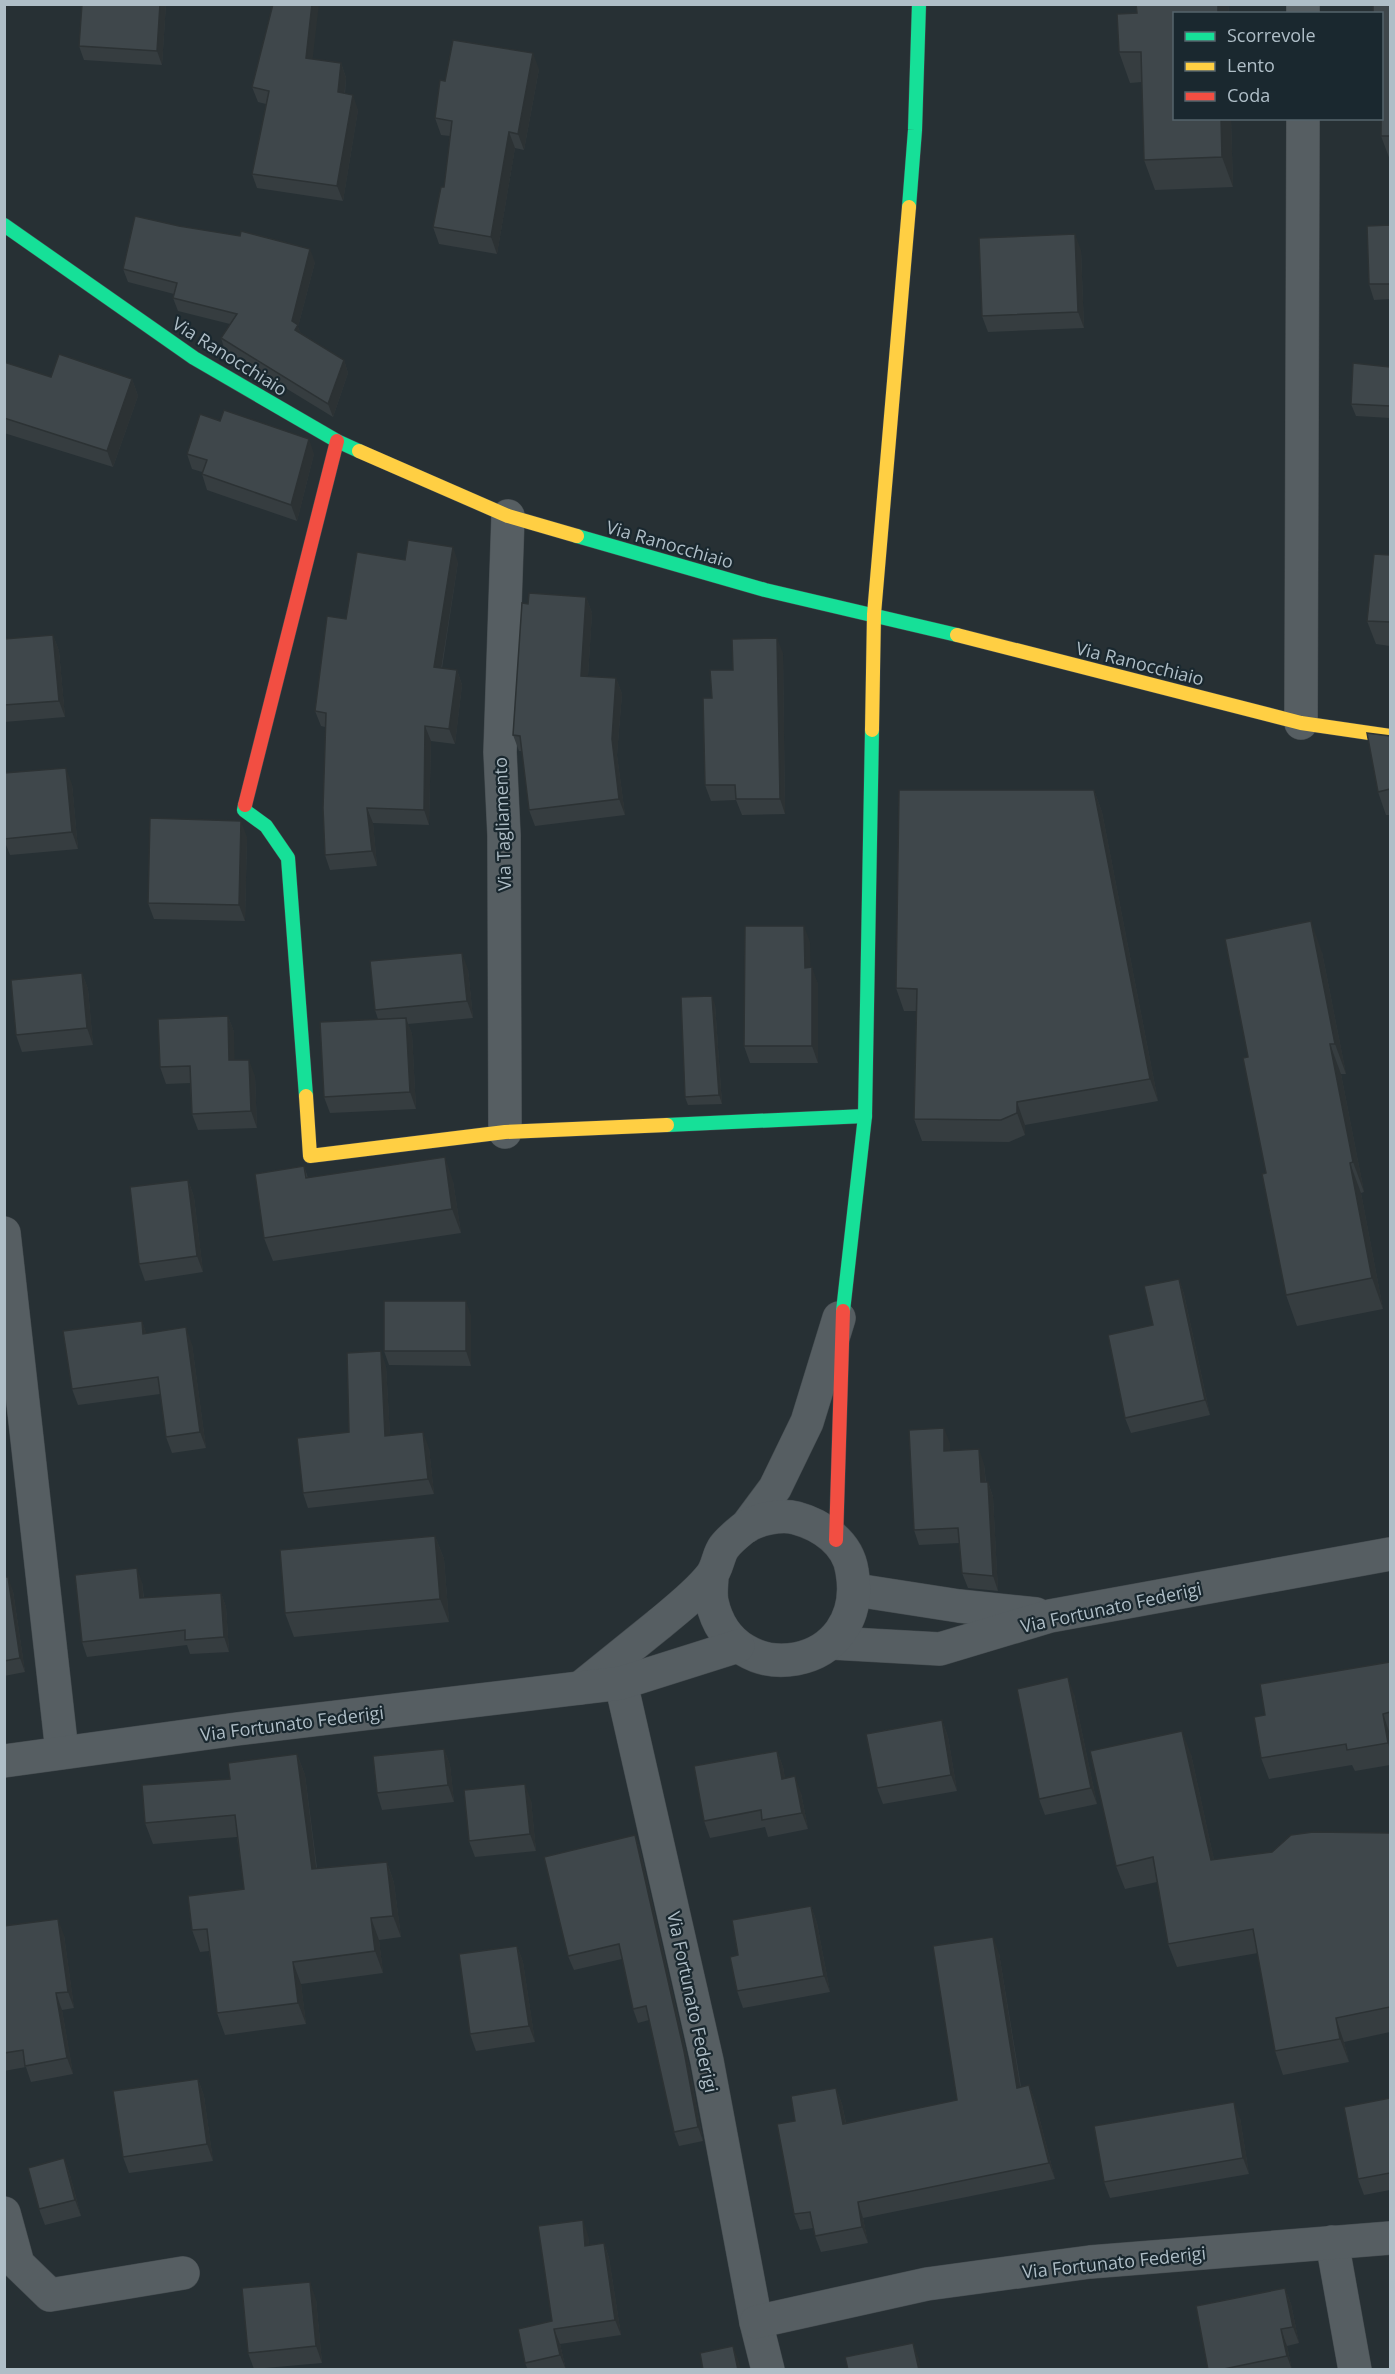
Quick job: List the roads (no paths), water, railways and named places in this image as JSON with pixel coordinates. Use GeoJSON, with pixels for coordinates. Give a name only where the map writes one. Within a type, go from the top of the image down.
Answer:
{"type":"FeatureCollection","features":[{"type":"Feature","properties":{"kind":"street"},"geometry":{"type":"LineString","coordinates":[[836,1540],[836,1494],[842,1426],[843,1305],[865,1116],[874,614],[915,129],[919,4]]}},
{"type":"Feature","properties":{"kind":"street"},"geometry":{"type":"LineString","coordinates":[[1301,723],[1303,120]]}},
{"type":"Feature","properties":{"kind":"street","name":"Via Ranocchiaio"},"geometry":{"type":"LineString","coordinates":[[4,225],[194,358],[337,441],[508,516],[765,590],[851,611],[874,614],[1301,723],[1390,736]]}},
{"type":"Feature","properties":{"kind":"street"},"geometry":{"type":"LineString","coordinates":[[337,441],[244,810],[266,826],[288,858],[310,1156],[505,1132],[865,1116]]}},
{"type":"Feature","properties":{"kind":"street","name":"Via Tagliamento"},"geometry":{"type":"LineString","coordinates":[[505,1132],[504,835],[500,752],[508,516]]}},
{"type":"Feature","properties":{"kind":"street"},"geometry":{"type":"LineString","coordinates":[[4,1233],[62,1752]]}},
{"type":"Feature","properties":{"kind":"street"},"geometry":{"type":"LineString","coordinates":[[580,1688],[679,1607],[712,1575],[724,1547],[746,1527],[775,1488],[807,1422],[843,1305]]}},
{"type":"Feature","properties":{"kind":"street"},"geometry":{"type":"LineString","coordinates":[[712,1575],[712,1601],[721,1625],[738,1646],[760,1657],[786,1661],[810,1656],[832,1643],[849,1618],[856,1590],[851,1563],[836,1540],[817,1525],[793,1517],[768,1518],[746,1527]]}},
{"type":"Feature","properties":{"kind":"street","name":"Via Fortunato Federigi"},"geometry":{"type":"LineString","coordinates":[[832,1643],[940,1648],[1050,1616],[1390,1554]]}},
{"type":"Feature","properties":{"kind":"street"},"geometry":{"type":"LineString","coordinates":[[856,1590],[959,1606],[1050,1616]]}},
{"type":"Feature","properties":{"kind":"street","name":"Via Fortunato Federigi"},"geometry":{"type":"LineString","coordinates":[[4,1761],[621,1683],[738,1646]]}},
{"type":"Feature","properties":{"kind":"street","name":"Via Fortunato Federigi"},"geometry":{"type":"LineString","coordinates":[[621,1683],[707,2061],[756,2322],[768,2370]]}},
{"type":"Feature","properties":{"kind":"street"},"geometry":{"type":"LineString","coordinates":[[4,2213],[18,2264],[50,2295],[183,2273]]}},
{"type":"Feature","properties":{"kind":"street","name":"Via Fortunato Federigi"},"geometry":{"type":"LineString","coordinates":[[756,2322],[927,2284],[1055,2266],[1390,2238]]}},
{"type":"Feature","properties":{"kind":"street"},"geometry":{"type":"LineString","coordinates":[[1332,2242],[1355,2370]]}}]}
